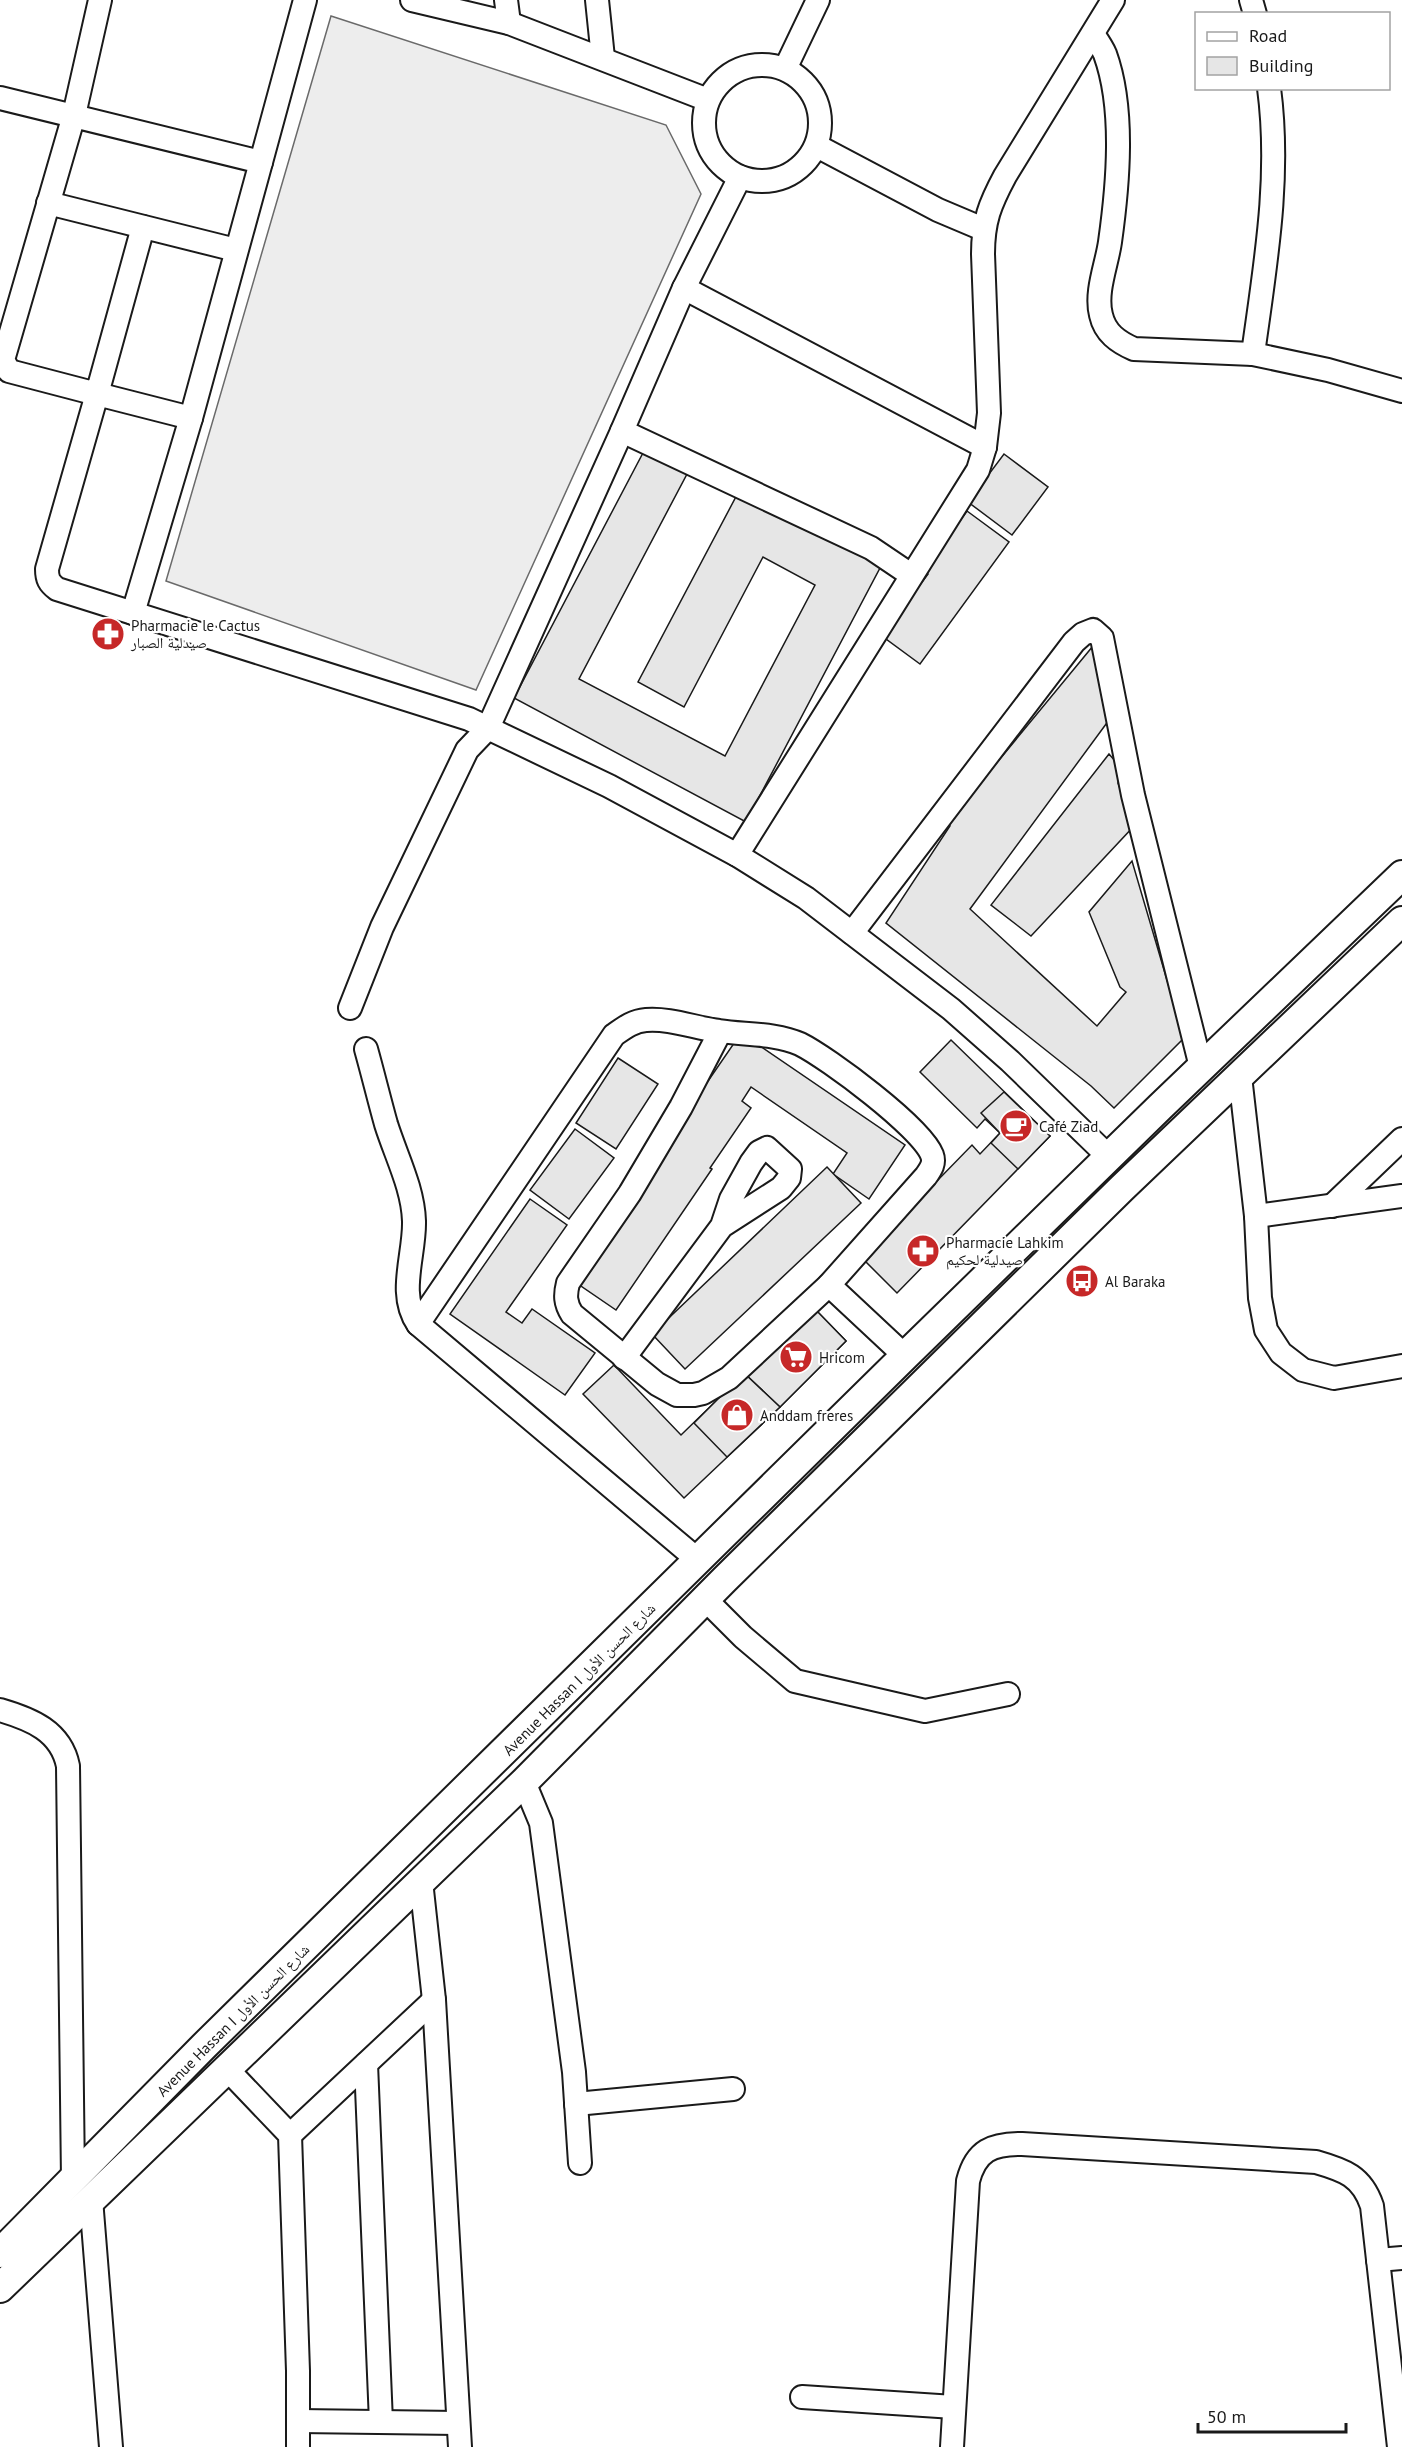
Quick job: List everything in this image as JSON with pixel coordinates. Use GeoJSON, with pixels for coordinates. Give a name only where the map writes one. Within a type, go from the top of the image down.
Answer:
{"type":"FeatureCollection","features":[{"type":"Feature","properties":{"kind":"main road","name":"Avenue Hassan I شارع الحسن الأول"},"geometry":{"type":"LineString","coordinates":[[0,2253],[82,2190],[204,2046],[905,1356],[1201,1067],[1402,875]]}},
{"type":"Feature","properties":{"kind":"main road"},"geometry":{"type":"LineString","coordinates":[[0,2288],[82,2190],[228,2070],[524,1782],[705,1599],[1122,1188],[1402,921]]}},
{"type":"Feature","properties":{"kind":"street"},"geometry":{"type":"LineString","coordinates":[[100,0],[74,115],[3,360],[6,368],[15,374],[191,418]]}},
{"type":"Feature","properties":{"kind":"street"},"geometry":{"type":"LineString","coordinates":[[133,613],[191,418],[305,0]]}},
{"type":"Feature","properties":{"kind":"street"},"geometry":{"type":"LineString","coordinates":[[412,0],[509,23],[708,100]]}},
{"type":"Feature","properties":{"kind":"street"},"geometry":{"type":"LineString","coordinates":[[506,0],[509,23]]}},
{"type":"Feature","properties":{"kind":"street"},"geometry":{"type":"LineString","coordinates":[[597,0],[603,58]]}},
{"type":"Feature","properties":{"kind":"street"},"geometry":{"type":"LineString","coordinates":[[785,69],[818,0]]}},
{"type":"Feature","properties":{"kind":"street"},"geometry":{"type":"LineString","coordinates":[[738,855],[978,470],[985,447],[988,413],[983,229],[989,206],[1113,0]]}},
{"type":"Feature","properties":{"kind":"street"},"geometry":{"type":"LineString","coordinates":[[1093,34],[1105,53],[1117,128],[1117,171],[1110,240],[1100,297],[1100,314],[1106,330],[1120,343],[1134,349],[1252,354],[1328,370],[1402,391]]}},
{"type":"Feature","properties":{"kind":"street"},"geometry":{"type":"LineString","coordinates":[[763,64],[785,69],[804,82],[817,101],[821,124],[817,146],[804,165],[784,178],[762,182],[740,177],[720,164],[708,145],[704,122],[708,100],[721,81],[740,69],[763,64]]}},
{"type":"Feature","properties":{"kind":"street"},"geometry":{"type":"LineString","coordinates":[[1252,354],[1272,214],[1273,167],[1269,90]]}},
{"type":"Feature","properties":{"kind":"street"},"geometry":{"type":"LineString","coordinates":[[0,98],[261,162]]}},
{"type":"Feature","properties":{"kind":"street"},"geometry":{"type":"LineString","coordinates":[[817,146],[938,210],[983,229]]}},
{"type":"Feature","properties":{"kind":"street"},"geometry":{"type":"LineString","coordinates":[[350,1008],[382,927],[467,750],[488,728],[684,288],[740,177]]}},
{"type":"Feature","properties":{"kind":"street"},"geometry":{"type":"LineString","coordinates":[[48,202],[236,250]]}},
{"type":"Feature","properties":{"kind":"street"},"geometry":{"type":"LineString","coordinates":[[143,227],[47,569],[47,578],[57,589],[469,719],[609,786],[738,855],[806,898],[951,1010],[1074,1120],[1109,1157]]}},
{"type":"Feature","properties":{"kind":"street"},"geometry":{"type":"LineString","coordinates":[[684,288],[985,447]]}},
{"type":"Feature","properties":{"kind":"street"},"geometry":{"type":"LineString","coordinates":[[622,431],[871,548],[911,575]]}},
{"type":"Feature","properties":{"kind":"street"},"geometry":{"type":"LineString","coordinates":[[852,933],[1074,642],[1083,634],[1093,630],[1102,638],[1133,795],[1201,1067]]}},
{"type":"Feature","properties":{"kind":"street"},"geometry":{"type":"LineString","coordinates":[[418,1324],[614,1035],[630,1023],[648,1020],[720,1032],[766,1036],[799,1044],[850,1077],[894,1113],[924,1142],[933,1156],[933,1166],[927,1176],[829,1285],[729,1378],[703,1393],[677,1395],[657,1384],[624,1358],[572,1314],[566,1305],[565,1294],[574,1275],[630,1193],[681,1107],[720,1032]]}},
{"type":"Feature","properties":{"kind":"street"},"geometry":{"type":"LineString","coordinates":[[366,1049],[386,1124],[413,1207],[414,1222],[407,1294],[412,1315],[418,1324],[698,1560]]}},
{"type":"Feature","properties":{"kind":"street"},"geometry":{"type":"LineString","coordinates":[[1240,1076],[1256,1216],[1260,1298],[1266,1330],[1281,1353],[1303,1370],[1334,1378],[1402,1366]]}},
{"type":"Feature","properties":{"kind":"street"},"geometry":{"type":"LineString","coordinates":[[1332,1206],[1402,1138]]}},
{"type":"Feature","properties":{"kind":"street"},"geometry":{"type":"LineString","coordinates":[[1256,1216],[1402,1196]]}},
{"type":"Feature","properties":{"kind":"street"},"geometry":{"type":"LineString","coordinates":[[624,1358],[722,1226]]}},
{"type":"Feature","properties":{"kind":"street"},"geometry":{"type":"LineString","coordinates":[[829,1285],[905,1356]]}},
{"type":"Feature","properties":{"kind":"street"},"geometry":{"type":"LineString","coordinates":[[705,1599],[743,1637],[795,1681],[925,1711],[1008,1694]]}},
{"type":"Feature","properties":{"kind":"street"},"geometry":{"type":"LineString","coordinates":[[0,1710],[35,1724],[57,1740],[65,1751],[68,1766],[82,2190],[111,2447]]}},
{"type":"Feature","properties":{"kind":"street"},"geometry":{"type":"LineString","coordinates":[[524,1782],[541,1823],[574,2072],[580,2163]]}},
{"type":"Feature","properties":{"kind":"street"},"geometry":{"type":"LineString","coordinates":[[421,1881],[435,2000],[460,2447]]}},
{"type":"Feature","properties":{"kind":"street"},"geometry":{"type":"LineString","coordinates":[[290,2135],[435,2000]]}},
{"type":"Feature","properties":{"kind":"street"},"geometry":{"type":"LineString","coordinates":[[366,2064],[381,2422]]}},
{"type":"Feature","properties":{"kind":"street"},"geometry":{"type":"LineString","coordinates":[[228,2070],[290,2135],[298,2447]]}},
{"type":"Feature","properties":{"kind":"street"},"geometry":{"type":"LineString","coordinates":[[576,2104],[733,2089]]}},
{"type":"Feature","properties":{"kind":"street"},"geometry":{"type":"LineString","coordinates":[[952,2447],[968,2181],[977,2160],[983,2153],[1000,2144],[1316,2162],[1343,2169],[1367,2192],[1372,2206],[1399,2447]]}},
{"type":"Feature","properties":{"kind":"street"},"geometry":{"type":"LineString","coordinates":[[1378,2260],[1402,2258]]}},
{"type":"Feature","properties":{"kind":"street"},"geometry":{"type":"LineString","coordinates":[[802,2397],[954,2407]]}},
{"type":"Feature","properties":{"kind":"street"},"geometry":{"type":"LineString","coordinates":[[298,2421],[458,2423]]}},
{"type":"Feature","properties":{"kind":"shaded area"},"geometry":{"type":"Polygon","coordinates":[[[331,16],[666,125],[701,194],[476,690],[166,581],[331,16]]]}},
{"type":"Feature","properties":{"kind":"building"},"geometry":{"type":"Polygon","coordinates":[[[644,451],[687,474],[579,679],[725,756],[815,585],[763,557],[684,707],[638,682],[739,491],[881,566],[746,822],[514,698],[644,451]]]}},
{"type":"Feature","properties":{"kind":"building"},"geometry":{"type":"Polygon","coordinates":[[[1004,454],[1048,487],[1012,535],[968,502],[1004,454]]]}},
{"type":"Feature","properties":{"kind":"building"},"geometry":{"type":"Polygon","coordinates":[[[967,511],[1009,542],[920,664],[882,636],[928,574],[924,570],[967,511]]]}},
{"type":"Feature","properties":{"kind":"building"},"geometry":{"type":"Polygon","coordinates":[[[1093,646],[1109,720],[970,909],[1097,1026],[1126,992],[1120,987],[1089,912],[1132,861],[1184,1038],[1114,1108],[1091,1086],[886,923],[950,826],[946,816],[971,794],[1093,646]]]}},
{"type":"Feature","properties":{"kind":"building"},"geometry":{"type":"Polygon","coordinates":[[[1109,754],[1123,770],[1118,783],[1134,826],[1031,936],[991,905],[1109,754]]]}},
{"type":"Feature","properties":{"kind":"building"},"geometry":{"type":"Polygon","coordinates":[[[741,1033],[905,1145],[869,1199],[833,1174],[847,1153],[751,1087],[742,1101],[751,1108],[616,1310],[578,1284],[673,1132],[741,1033]]]}},
{"type":"Feature","properties":{"kind":"building"},"geometry":{"type":"Polygon","coordinates":[[[951,1040],[1050,1136],[897,1293],[862,1258],[972,1145],[980,1154],[1000,1133],[985,1119],[977,1128],[920,1072],[951,1040]]]}},
{"type":"Feature","properties":{"kind":"building"},"geometry":{"type":"Polygon","coordinates":[[[618,1058],[658,1084],[616,1149],[576,1123],[618,1058]]]}},
{"type":"Feature","properties":{"kind":"building","name":"Café Ziad"},"geometry":{"type":"Polygon","coordinates":[[[1004,1092],[1050,1136],[1018,1169],[991,1143],[1000,1133],[981,1113],[1004,1092]]]}},
{"type":"Feature","properties":{"kind":"building"},"geometry":{"type":"Polygon","coordinates":[[[575,1129],[614,1158],[569,1219],[530,1190],[575,1129]]]}},
{"type":"Feature","properties":{"kind":"building"},"geometry":{"type":"Polygon","coordinates":[[[827,1167],[861,1203],[685,1369],[652,1334],[827,1167]]]}},
{"type":"Feature","properties":{"kind":"building"},"geometry":{"type":"Polygon","coordinates":[[[530,1199],[567,1225],[506,1312],[522,1323],[532,1309],[595,1353],[565,1395],[450,1314],[530,1199]]]}},
{"type":"Feature","properties":{"kind":"building"},"geometry":{"type":"Polygon","coordinates":[[[813,1307],[846,1341],[684,1498],[583,1394],[614,1365],[681,1435],[813,1307]]]}},
{"type":"Feature","properties":{"kind":"building","name":"Hricom"},"geometry":{"type":"Polygon","coordinates":[[[813,1307],[846,1341],[780,1407],[744,1373],[813,1307]]]}},
{"type":"Feature","properties":{"kind":"building","name":"Anddam freres"},"geometry":{"type":"Polygon","coordinates":[[[744,1373],[780,1407],[727,1457],[694,1423],[744,1373]]]}},
{"type":"Feature","properties":{"kind":"place","name":"Pharmacie le Cactus صيدلية الصبار"},"geometry":{"type":"Point","coordinates":[108,634]}},
{"type":"Feature","properties":{"kind":"place","name":"Café Ziad"},"geometry":{"type":"Point","coordinates":[1016,1126]}},
{"type":"Feature","properties":{"kind":"place","name":"Pharmacie Lahkim صيدلية لحكيم"},"geometry":{"type":"Point","coordinates":[923,1251]}},
{"type":"Feature","properties":{"kind":"place","name":"Al Baraka"},"geometry":{"type":"Point","coordinates":[1082,1281]}},
{"type":"Feature","properties":{"kind":"place","name":"Hricom"},"geometry":{"type":"Point","coordinates":[796,1357]}},
{"type":"Feature","properties":{"kind":"place","name":"Anddam freres"},"geometry":{"type":"Point","coordinates":[737,1415]}}]}
